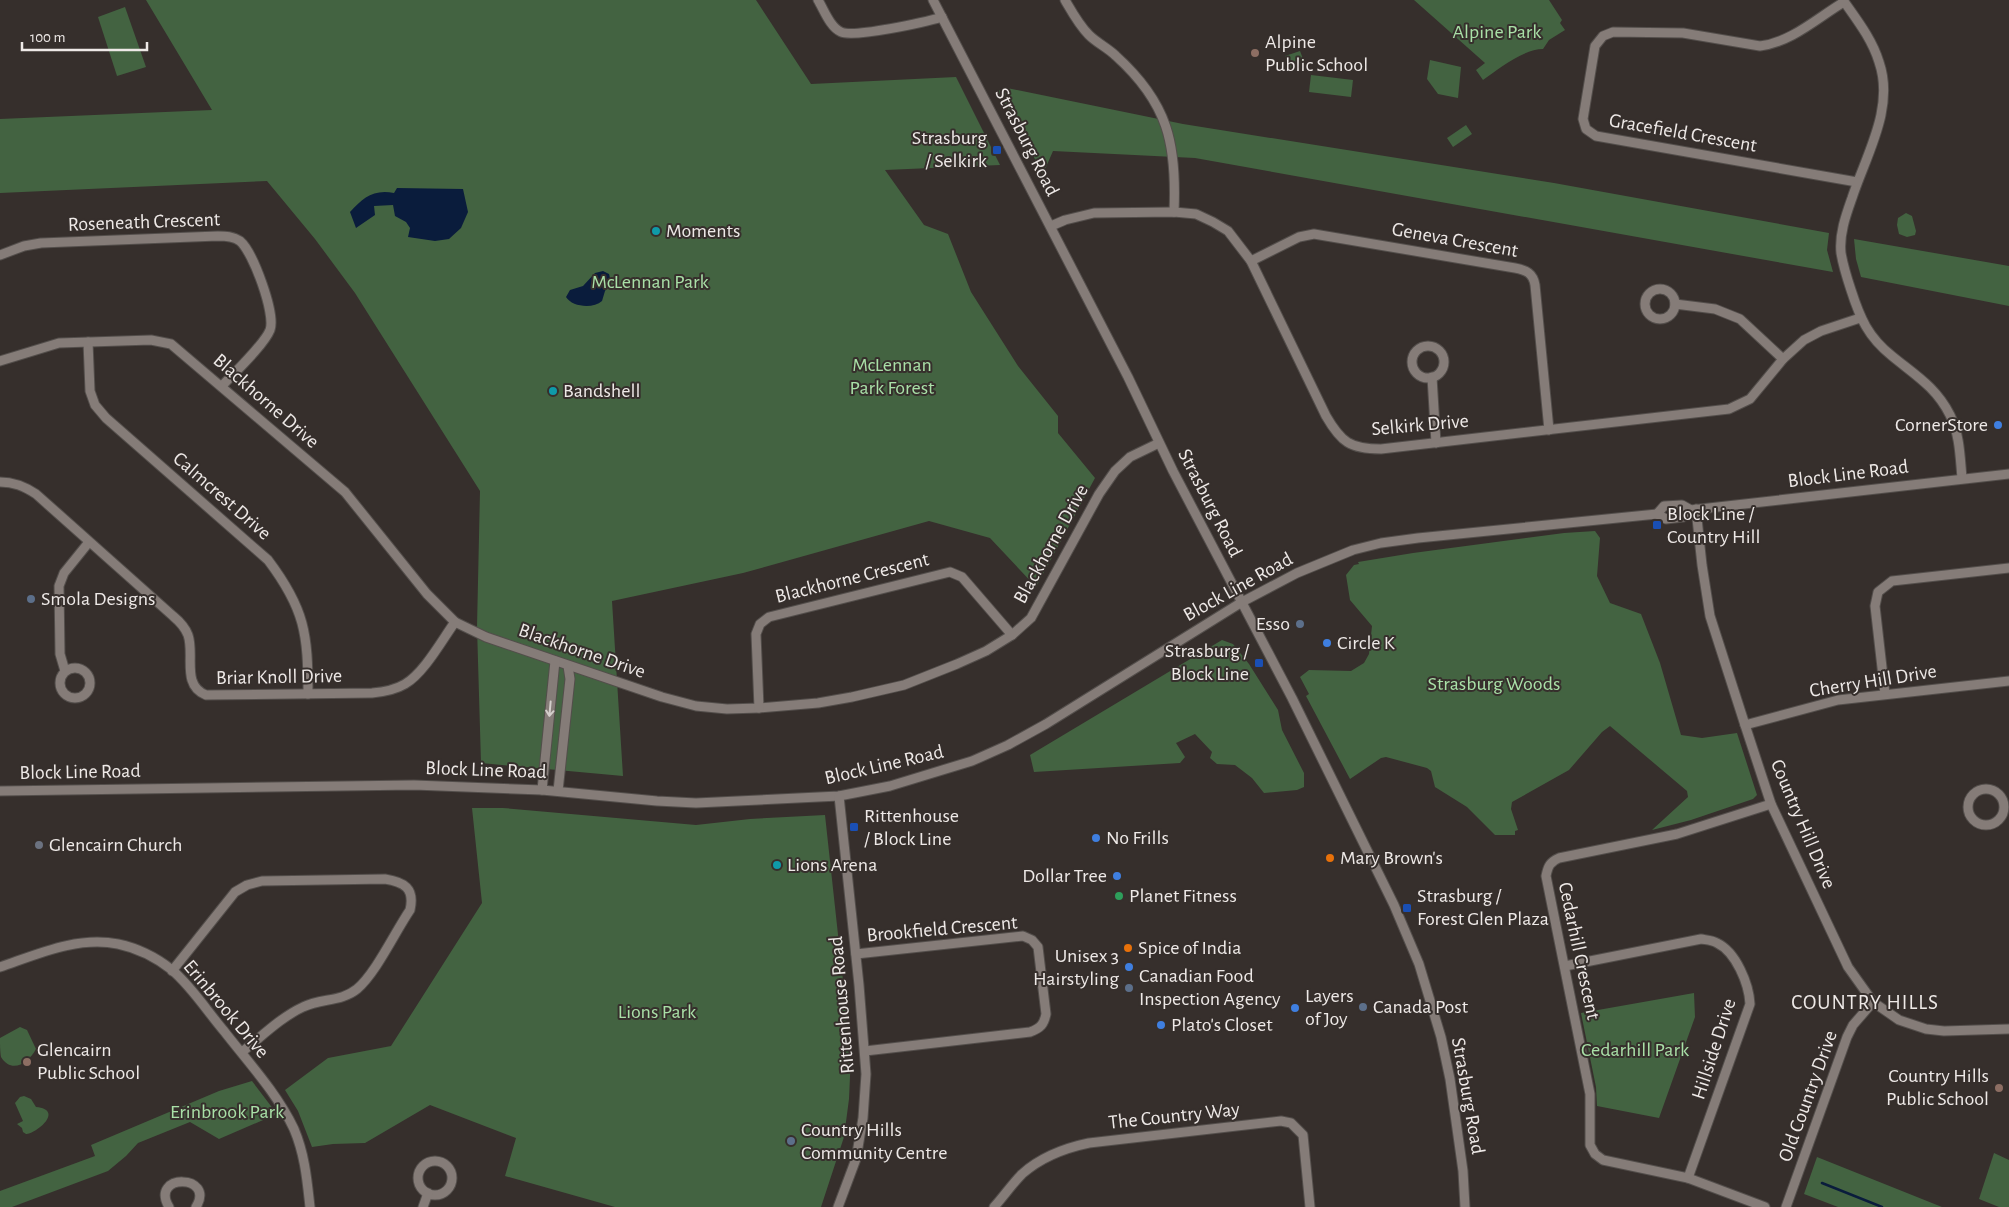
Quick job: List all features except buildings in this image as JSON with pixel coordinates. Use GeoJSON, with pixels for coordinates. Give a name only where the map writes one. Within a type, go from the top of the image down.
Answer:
{"type":"FeatureCollection","features":[{"type":"Feature","properties":{"kind":"street"},"geometry":{"type":"LineString","coordinates":[[818,0],[836,29],[850,34],[926,22],[942,17]]}},
{"type":"Feature","properties":{"kind":"street","name":"Strasburg Road"},"geometry":{"type":"LineString","coordinates":[[933,0],[1128,377],[1159,443],[1242,602],[1394,905],[1419,964],[1441,1037],[1450,1079],[1463,1171],[1465,1207]]}},
{"type":"Feature","properties":{"kind":"street"},"geometry":{"type":"LineString","coordinates":[[1065,0],[1075,18],[1089,35],[1114,54],[1140,78],[1156,104],[1167,128],[1173,152],[1174,212]]}},
{"type":"Feature","properties":{"kind":"street"},"geometry":{"type":"LineString","coordinates":[[1844,1],[1869,38],[1880,63],[1883,93],[1878,125],[1845,220],[1841,244],[1846,274],[1860,318],[1869,332],[1883,348],[1928,384],[1938,395],[1950,415],[1956,430],[1962,478]]}},
{"type":"Feature","properties":{"kind":"street","name":"Gracefield Crescent"},"geometry":{"type":"LineString","coordinates":[[1844,1],[1786,40],[1760,46],[1683,33],[1613,32],[1603,36],[1595,46],[1583,119],[1586,129],[1596,136],[1857,182]]}},
{"type":"Feature","properties":{"kind":"street","name":"Selkirk Drive"},"geometry":{"type":"LineString","coordinates":[[1051,226],[1065,220],[1094,213],[1174,212],[1196,214],[1228,232],[1251,261],[1336,433],[1346,442],[1367,449],[1729,410],[1750,399],[1766,382],[1783,359],[1804,340],[1821,331],[1860,318]]}},
{"type":"Feature","properties":{"kind":"street","name":"Geneva Crescent"},"geometry":{"type":"LineString","coordinates":[[1251,261],[1299,237],[1314,234],[1515,268],[1530,273],[1534,278],[1535,285],[1548,430]]}},
{"type":"Feature","properties":{"kind":"street","name":"Roseneath Crescent"},"geometry":{"type":"LineString","coordinates":[[0,255],[24,246],[41,243],[218,236],[231,237],[238,240],[249,253],[270,306],[272,323],[265,338],[222,386]]}},
{"type":"Feature","properties":{"kind":"street"},"geometry":{"type":"LineString","coordinates":[[1676,304],[1715,309],[1740,319],[1783,359]]}},
{"type":"Feature","properties":{"kind":"street","name":"Blackhorne Drive"},"geometry":{"type":"LineString","coordinates":[[0,361],[59,343],[163,341],[178,349],[345,492],[427,594],[455,622],[486,637],[662,697],[696,706],[727,709],[818,703],[852,697],[904,685],[986,651],[1012,634],[1031,618],[1099,494],[1115,471],[1130,457],[1159,443]]}},
{"type":"Feature","properties":{"kind":"street","name":"Calmcrest Drive"},"geometry":{"type":"LineString","coordinates":[[88,342],[90,391],[94,405],[106,418],[268,560],[284,581],[296,602],[304,627],[308,654],[308,694]]}},
{"type":"Feature","properties":{"kind":"street"},"geometry":{"type":"LineString","coordinates":[[1432,377],[1436,443]]}},
{"type":"Feature","properties":{"kind":"street","name":"Block Line Road"},"geometry":{"type":"LineString","coordinates":[[0,791],[414,785],[558,791],[696,803],[839,796],[890,786],[972,761],[1008,745],[1052,720],[1242,602],[1297,573],[1353,550],[1381,543],[1657,514],[1664,506],[1682,504],[1693,510],[2009,474]]}},
{"type":"Feature","properties":{"kind":"street","name":"Briar Knoll Drive"},"geometry":{"type":"LineString","coordinates":[[0,482],[24,486],[36,494],[182,625],[188,636],[191,678],[199,692],[206,695],[372,693],[396,688],[407,683],[416,675],[455,622]]}},
{"type":"Feature","properties":{"kind":"street","name":"Country Hill Drive"},"geometry":{"type":"LineString","coordinates":[[1693,510],[1710,616],[1744,725],[1772,804],[1848,967],[1873,1002],[1899,1020],[1926,1029],[1944,1031],[2009,1029]]}},
{"type":"Feature","properties":{"kind":"street"},"geometry":{"type":"LineString","coordinates":[[65,671],[60,654],[59,586],[64,573],[89,542]]}},
{"type":"Feature","properties":{"kind":"street"},"geometry":{"type":"LineString","coordinates":[[1885,694],[1875,606],[1878,592],[1892,581],[2009,568]]}},
{"type":"Feature","properties":{"kind":"street","name":"Blackhorne Crescent"},"geometry":{"type":"LineString","coordinates":[[759,708],[756,634],[760,624],[769,617],[950,572],[962,577],[1012,634]]}},
{"type":"Feature","properties":{"kind":"street"},"geometry":{"type":"LineString","coordinates":[[542,790],[555,661]]}},
{"type":"Feature","properties":{"kind":"street"},"geometry":{"type":"LineString","coordinates":[[558,791],[570,679],[568,666]]}},
{"type":"Feature","properties":{"kind":"street","name":"Cherry Hill Drive"},"geometry":{"type":"LineString","coordinates":[[1744,725],[1838,700],[2009,681]]}},
{"type":"Feature","properties":{"kind":"street"},"geometry":{"type":"LineString","coordinates":[[1986,790],[1997,793],[2006,804],[2003,815],[1991,825],[1976,822],[1969,811],[1972,797],[1980,791],[1986,790]]}},
{"type":"Feature","properties":{"kind":"street","name":"Rittenhouse Road"},"geometry":{"type":"LineString","coordinates":[[838,1207],[856,1159],[859,1143],[864,1102],[865,1051],[839,796]]}},
{"type":"Feature","properties":{"kind":"street","name":"Cedarhill Crescent"},"geometry":{"type":"LineString","coordinates":[[1765,1207],[1688,1178],[1603,1160],[1594,1154],[1590,1145],[1590,1094],[1546,876],[1547,868],[1552,862],[1677,834],[1772,804]]}},
{"type":"Feature","properties":{"kind":"street"},"geometry":{"type":"LineString","coordinates":[[172,970],[235,892],[247,885],[262,881],[385,880],[400,882],[406,886],[412,899],[410,910],[372,970],[358,988],[346,997],[306,1005],[295,1010],[242,1052]]}},
{"type":"Feature","properties":{"kind":"street","name":"Brookfield Crescent"},"geometry":{"type":"LineString","coordinates":[[856,954],[1023,936],[1032,940],[1038,947],[1046,1014],[1044,1024],[1038,1029],[985,1038],[865,1051]]}},
{"type":"Feature","properties":{"kind":"street","name":"Hillside Drive"},"geometry":{"type":"LineString","coordinates":[[1565,966],[1701,939],[1717,943],[1734,958],[1747,985],[1750,1004],[1688,1178]]}},
{"type":"Feature","properties":{"kind":"street","name":"Erinbrook Drive"},"geometry":{"type":"LineString","coordinates":[[0,967],[68,945],[95,942],[118,944],[142,952],[172,970],[185,982],[242,1052],[274,1096],[294,1129],[304,1156],[310,1207]]}},
{"type":"Feature","properties":{"kind":"street","name":"Old Country Drive"},"geometry":{"type":"LineString","coordinates":[[1786,1207],[1845,1043],[1853,1025],[1873,1002]]}},
{"type":"Feature","properties":{"kind":"street","name":"The Country Way"},"geometry":{"type":"LineString","coordinates":[[1000,1205],[1022,1175],[1036,1163],[1070,1147],[1089,1143],[1281,1121],[1291,1124],[1303,1135],[1310,1207]]}},
{"type":"Feature","properties":{"kind":"street"},"geometry":{"type":"LineString","coordinates":[[169,1207],[166,1197],[169,1188],[182,1180],[188,1181],[195,1186],[199,1193],[199,1201],[196,1207]]}},
{"type":"Feature","properties":{"kind":"street"},"geometry":{"type":"LineString","coordinates":[[423,1207],[428,1193]]}},
{"type":"Feature","properties":{"kind":"green space","name":"McLennan Park"},"geometry":{"type":"Polygon","coordinates":[[[146,0],[756,0],[811,84],[956,77],[1000,165],[885,170],[924,225],[948,234],[971,292],[1018,366],[1058,416],[1058,433],[1095,478],[1036,587],[990,538],[929,521],[743,573],[612,601],[623,776],[481,763],[477,627],[480,491],[355,293],[315,239],[267,181],[0,193],[0,119],[212,110],[146,0]]]}},
{"type":"Feature","properties":{"kind":"green space","name":"Alpine Park"},"geometry":{"type":"Polygon","coordinates":[[[1414,0],[1549,0],[1562,20],[1560,23],[1565,30],[1549,40],[1543,49],[1527,52],[1519,56],[1483,80],[1476,70],[1485,63],[1414,0]]]}},
{"type":"Feature","properties":{"kind":"green space"},"geometry":{"type":"Polygon","coordinates":[[[125,7],[146,67],[117,76],[98,17],[125,7]]]}},
{"type":"Feature","properties":{"kind":"green space"},"geometry":{"type":"Polygon","coordinates":[[[1300,51],[1305,64],[1301,69],[1291,72],[1285,56],[1300,51]]]}},
{"type":"Feature","properties":{"kind":"green space"},"geometry":{"type":"Polygon","coordinates":[[[1430,60],[1461,67],[1458,98],[1438,94],[1427,79],[1430,60]]]}},
{"type":"Feature","properties":{"kind":"green space"},"geometry":{"type":"Polygon","coordinates":[[[1311,75],[1353,80],[1351,97],[1309,92],[1311,75]]]}},
{"type":"Feature","properties":{"kind":"green space"},"geometry":{"type":"Polygon","coordinates":[[[1007,88],[1183,124],[1554,183],[1829,233],[1827,250],[1833,272],[1195,158],[1053,151],[1043,174],[998,91],[1007,88]]]}},
{"type":"Feature","properties":{"kind":"green space"},"geometry":{"type":"Polygon","coordinates":[[[1466,125],[1472,134],[1453,147],[1447,138],[1466,125]]]}},
{"type":"Feature","properties":{"kind":"green space"},"geometry":{"type":"Polygon","coordinates":[[[1906,213],[1912,216],[1916,231],[1915,235],[1907,237],[1899,234],[1897,225],[1898,218],[1906,213]]]}},
{"type":"Feature","properties":{"kind":"green space"},"geometry":{"type":"Polygon","coordinates":[[[1854,239],[2009,266],[2009,306],[1861,277],[1856,259],[1854,239]]]}},
{"type":"Feature","properties":{"kind":"green space","name":"Strasburg Woods"},"geometry":{"type":"Polygon","coordinates":[[[1595,531],[1600,538],[1597,576],[1610,603],[1641,614],[1660,663],[1681,735],[1702,738],[1737,733],[1757,795],[1753,799],[1691,820],[1652,830],[1688,797],[1687,791],[1610,726],[1602,732],[1569,770],[1512,802],[1511,809],[1518,830],[1515,831],[1515,835],[1495,835],[1467,807],[1435,787],[1431,771],[1427,768],[1386,757],[1381,758],[1350,779],[1306,696],[1309,694],[1300,677],[1309,670],[1351,671],[1364,663],[1369,654],[1372,626],[1350,600],[1346,575],[1354,565],[1359,564],[1358,562],[1413,553],[1564,533],[1595,531]]]}},
{"type":"Feature","properties":{"kind":"green space"},"geometry":{"type":"Polygon","coordinates":[[[1222,640],[1233,644],[1249,664],[1278,710],[1282,730],[1304,773],[1304,787],[1297,790],[1264,793],[1252,778],[1235,765],[1217,764],[1210,758],[1212,752],[1195,734],[1176,743],[1185,757],[1180,763],[1034,772],[1030,755],[1222,640]]]}},
{"type":"Feature","properties":{"kind":"green space","name":"Lions Park"},"geometry":{"type":"Polygon","coordinates":[[[472,808],[503,808],[696,825],[750,819],[825,815],[851,1054],[849,1099],[844,1137],[821,1207],[615,1207],[505,1176],[516,1138],[430,1105],[365,1143],[312,1147],[298,1111],[285,1090],[328,1058],[391,1046],[482,903],[472,808]]]}},
{"type":"Feature","properties":{"kind":"green space","name":"Cedarhill Park"},"geometry":{"type":"Polygon","coordinates":[[[1694,993],[1695,1017],[1659,1118],[1597,1106],[1596,1087],[1581,1013],[1694,993]]]}},
{"type":"Feature","properties":{"kind":"green space"},"geometry":{"type":"Polygon","coordinates":[[[20,1027],[27,1030],[36,1049],[25,1062],[15,1066],[5,1062],[1,1057],[0,1038],[20,1027]]]}},
{"type":"Feature","properties":{"kind":"green space","name":"Erinbrook Park"},"geometry":{"type":"Polygon","coordinates":[[[252,1081],[277,1114],[219,1139],[190,1122],[138,1143],[108,1171],[12,1207],[0,1207],[0,1191],[95,1156],[91,1145],[219,1091],[252,1081]]]}},
{"type":"Feature","properties":{"kind":"green space"},"geometry":{"type":"Polygon","coordinates":[[[24,1096],[31,1099],[36,1107],[48,1112],[46,1122],[36,1130],[26,1134],[17,1124],[23,1121],[15,1103],[20,1097],[24,1096]]]}},
{"type":"Feature","properties":{"kind":"green space"},"geometry":{"type":"Polygon","coordinates":[[[1994,1153],[2009,1160],[2009,1207],[1999,1207],[1979,1199],[1994,1153]]]}},
{"type":"Feature","properties":{"kind":"green space"},"geometry":{"type":"Polygon","coordinates":[[[1817,1157],[1942,1207],[1838,1207],[1804,1194],[1817,1157]]]}},
{"type":"Feature","properties":{"kind":"water"},"geometry":{"type":"Polygon","coordinates":[[[397,188],[463,189],[468,212],[461,228],[449,239],[435,241],[408,237],[410,228],[406,222],[395,216],[393,205],[374,206],[375,215],[356,228],[350,212],[355,207],[369,196],[380,192],[394,193],[397,188]]]}},
{"type":"Feature","properties":{"kind":"water"},"geometry":{"type":"Polygon","coordinates":[[[603,271],[609,274],[611,282],[605,291],[602,301],[598,304],[578,305],[566,297],[570,290],[583,286],[595,273],[603,271]]]}},
{"type":"Feature","properties":{"kind":"waterway"},"geometry":{"type":"LineString","coordinates":[[1822,1183],[1882,1207]]}},
{"type":"Feature","properties":{"kind":"place","name":"Alpine Public School"},"geometry":{"type":"Point","coordinates":[1255,53]}},
{"type":"Feature","properties":{"kind":"place","name":"Strasburg / Selkirk"},"geometry":{"type":"Point","coordinates":[997,150]}},
{"type":"Feature","properties":{"kind":"place","name":"Moments"},"geometry":{"type":"Point","coordinates":[656,231]}},
{"type":"Feature","properties":{"kind":"place","name":"Bandshell"},"geometry":{"type":"Point","coordinates":[553,391]}},
{"type":"Feature","properties":{"kind":"place","name":"CornerStore"},"geometry":{"type":"Point","coordinates":[1998,425]}},
{"type":"Feature","properties":{"kind":"place","name":"Block Line / Country Hill"},"geometry":{"type":"Point","coordinates":[1657,525]}},
{"type":"Feature","properties":{"kind":"place","name":"Smola Designs"},"geometry":{"type":"Point","coordinates":[31,599]}},
{"type":"Feature","properties":{"kind":"place","name":"Esso"},"geometry":{"type":"Point","coordinates":[1300,624]}},
{"type":"Feature","properties":{"kind":"place","name":"Circle K"},"geometry":{"type":"Point","coordinates":[1327,643]}},
{"type":"Feature","properties":{"kind":"place","name":"Strasburg / Block Line"},"geometry":{"type":"Point","coordinates":[1259,663]}},
{"type":"Feature","properties":{"kind":"place","name":"Rittenhouse / Block Line"},"geometry":{"type":"Point","coordinates":[854,827]}},
{"type":"Feature","properties":{"kind":"place","name":"No Frills"},"geometry":{"type":"Point","coordinates":[1096,838]}},
{"type":"Feature","properties":{"kind":"place","name":"Glencairn Church"},"geometry":{"type":"Point","coordinates":[39,845]}},
{"type":"Feature","properties":{"kind":"place","name":"Mary Brown's"},"geometry":{"type":"Point","coordinates":[1330,858]}},
{"type":"Feature","properties":{"kind":"place","name":"Lions Arena"},"geometry":{"type":"Point","coordinates":[777,865]}},
{"type":"Feature","properties":{"kind":"place","name":"Dollar Tree"},"geometry":{"type":"Point","coordinates":[1117,876]}},
{"type":"Feature","properties":{"kind":"place","name":"Planet Fitness"},"geometry":{"type":"Point","coordinates":[1119,896]}},
{"type":"Feature","properties":{"kind":"place","name":"Strasburg / Forest Glen Plaza"},"geometry":{"type":"Point","coordinates":[1407,908]}},
{"type":"Feature","properties":{"kind":"place","name":"Spice of India"},"geometry":{"type":"Point","coordinates":[1128,948]}},
{"type":"Feature","properties":{"kind":"place","name":"Unisex 3 Hairstyling"},"geometry":{"type":"Point","coordinates":[1129,967]}},
{"type":"Feature","properties":{"kind":"place","name":"Canadian Food Inspection Agency"},"geometry":{"type":"Point","coordinates":[1129,988]}},
{"type":"Feature","properties":{"kind":"place","name":"Canada Post"},"geometry":{"type":"Point","coordinates":[1363,1007]}},
{"type":"Feature","properties":{"kind":"place","name":"Layers of Joy"},"geometry":{"type":"Point","coordinates":[1295,1008]}},
{"type":"Feature","properties":{"kind":"place","name":"Plato's Closet"},"geometry":{"type":"Point","coordinates":[1161,1025]}},
{"type":"Feature","properties":{"kind":"place","name":"Glencairn Public School"},"geometry":{"type":"Point","coordinates":[27,1062]}},
{"type":"Feature","properties":{"kind":"place","name":"Country Hills Public School"},"geometry":{"type":"Point","coordinates":[1999,1088]}},
{"type":"Feature","properties":{"kind":"place","name":"Country Hills Community Centre"},"geometry":{"type":"Point","coordinates":[791,1141]}},
{"type":"Feature","properties":{"kind":"district","name":"COUNTRY HILLS"},"geometry":{"type":"Point","coordinates":[1865,1002]}},
{"type":"Feature","properties":{"kind":"park label","name":"McLennan Park Forest"},"geometry":{"type":"Point","coordinates":[892,376]}}]}
